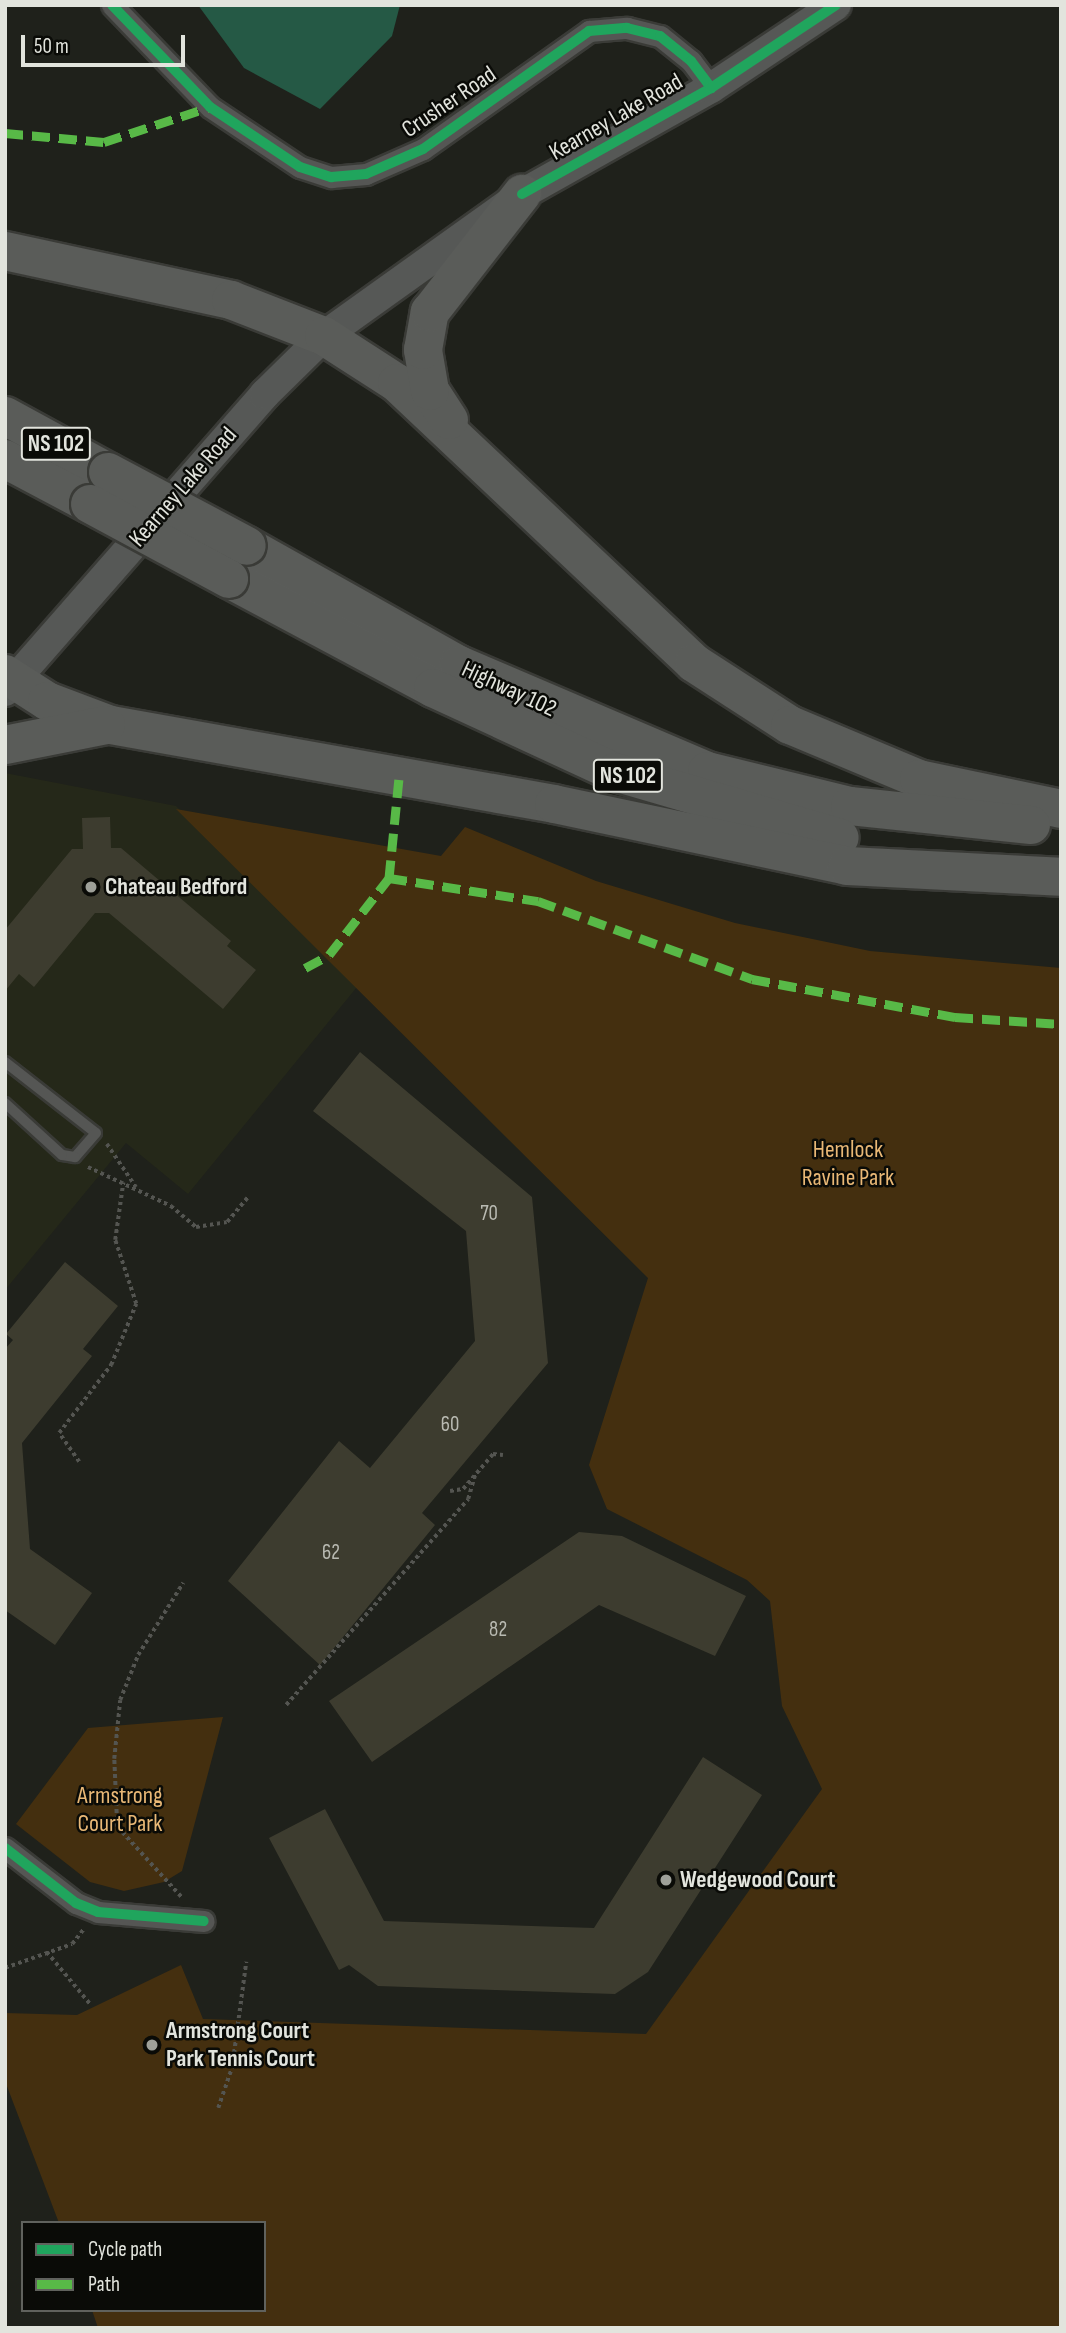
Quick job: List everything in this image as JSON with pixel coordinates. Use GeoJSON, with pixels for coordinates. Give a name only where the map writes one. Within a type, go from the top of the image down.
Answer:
{"type":"FeatureCollection","features":[{"type":"Feature","properties":{"kind":"highway"},"geometry":{"type":"LineString","coordinates":[[466,445],[430,391],[422,350],[430,312],[522,194]]}},
{"type":"Feature","properties":{"kind":"highway"},"geometry":{"type":"LineString","coordinates":[[5,251],[231,300],[324,336],[397,383],[466,445],[694,663],[790,724],[919,779],[1061,809]]}},
{"type":"Feature","properties":{"kind":"highway","name":"Highway 102"},"geometry":{"type":"LineString","coordinates":[[5,416],[247,546],[459,665],[707,771],[850,806],[1061,827]]}},
{"type":"Feature","properties":{"kind":"highway","name":"Highway 102"},"geometry":{"type":"LineString","coordinates":[[5,459],[433,688],[615,772],[794,829],[1061,877]]}},
{"type":"Feature","properties":{"kind":"highway"},"geometry":{"type":"LineString","coordinates":[[8,682],[111,725],[554,804],[847,866],[1061,877]]}},
{"type":"Feature","properties":{"kind":"highway"},"geometry":{"type":"LineString","coordinates":[[5,745],[111,725]]}},
{"type":"Feature","properties":{"kind":"main road","name":"Kearney Lake Road"},"geometry":{"type":"LineString","coordinates":[[8,682],[265,394],[324,336],[522,194],[711,88],[836,5]]}},
{"type":"Feature","properties":{"kind":"street","name":"Crusher Road"},"geometry":{"type":"LineString","coordinates":[[112,5],[210,107],[300,167],[331,177],[366,174],[423,149],[589,31],[627,27],[660,36],[691,61],[711,88]]}},
{"type":"Feature","properties":{"kind":"street"},"geometry":{"type":"LineString","coordinates":[[5,1848],[76,1903],[98,1912],[204,1922]]}},
{"type":"Feature","properties":{"kind":"lane"},"geometry":{"type":"LineString","coordinates":[[5,1062],[96,1133],[75,1157],[62,1155],[5,1103]]}},
{"type":"Feature","properties":{"kind":"path"},"geometry":{"type":"LineString","coordinates":[[96,1133],[136,1189]]}},
{"type":"Feature","properties":{"kind":"path"},"geometry":{"type":"LineString","coordinates":[[75,1157],[136,1189],[196,1227],[228,1222],[248,1197]]}},
{"type":"Feature","properties":{"kind":"path"},"geometry":{"type":"LineString","coordinates":[[79,1462],[59,1433],[111,1364],[136,1304],[115,1240],[123,1183]]}},
{"type":"Feature","properties":{"kind":"path"},"geometry":{"type":"LineString","coordinates":[[450,1491],[463,1489],[494,1454],[503,1454]]}},
{"type":"Feature","properties":{"kind":"path"},"geometry":{"type":"LineString","coordinates":[[286,1706],[468,1499],[475,1475]]}},
{"type":"Feature","properties":{"kind":"path"},"geometry":{"type":"LineString","coordinates":[[183,1583],[138,1656],[120,1700],[117,1827],[204,1922]]}},
{"type":"Feature","properties":{"kind":"path"},"geometry":{"type":"LineString","coordinates":[[5,1968],[72,1944],[98,1912]]}},
{"type":"Feature","properties":{"kind":"path"},"geometry":{"type":"LineString","coordinates":[[47,1952],[91,2005]]}},
{"type":"Feature","properties":{"kind":"path"},"geometry":{"type":"LineString","coordinates":[[218,2108],[232,2067],[246,1962]]}},
{"type":"Feature","properties":{"kind":"shaded area"},"geometry":{"type":"Polygon","coordinates":[[[198,5],[400,5],[392,36],[320,109],[244,68],[198,5]]]}},
{"type":"Feature","properties":{"kind":"shaded area"},"geometry":{"type":"Polygon","coordinates":[[[5,773],[176,806],[357,987],[188,1194],[126,1143],[5,1290],[5,773]]]}},
{"type":"Feature","properties":{"kind":"green space","name":"Hemlock Ravine Park"},"geometry":{"type":"Polygon","coordinates":[[[176,809],[441,856],[465,827],[596,881],[735,923],[870,951],[1061,968],[1061,2328],[98,2328],[93,2312],[266,2312],[266,2221],[58,2221],[5,2081],[5,2013],[77,2015],[181,1965],[203,2019],[646,2034],[822,1789],[782,1706],[770,1601],[747,1580],[607,1509],[589,1465],[648,1278],[176,809]]]}},
{"type":"Feature","properties":{"kind":"green space","name":"Armstrong Court Park"},"geometry":{"type":"Polygon","coordinates":[[[223,1717],[182,1871],[164,1882],[124,1891],[90,1882],[16,1824],[88,1728],[223,1717]]]}},
{"type":"Feature","properties":{"kind":"building"},"geometry":{"type":"Polygon","coordinates":[[[110,817],[111,848],[121,848],[231,941],[227,946],[256,970],[223,1009],[109,913],[95,913],[34,987],[19,974],[5,991],[5,930],[72,849],[83,849],[82,818],[110,817]]]}},
{"type":"Feature","properties":{"kind":"building"},"geometry":{"type":"Polygon","coordinates":[[[360,1052],[532,1197],[548,1363],[422,1513],[435,1525],[320,1665],[228,1581],[339,1441],[370,1468],[475,1341],[466,1231],[313,1111],[360,1052]]]}},
{"type":"Feature","properties":{"kind":"building"},"geometry":{"type":"Polygon","coordinates":[[[65,1262],[118,1306],[83,1349],[92,1356],[22,1443],[30,1549],[92,1593],[55,1645],[5,1610],[5,1349],[13,1340],[6,1334],[65,1262]]]}},
{"type":"Feature","properties":{"kind":"building"},"geometry":{"type":"Polygon","coordinates":[[[579,1532],[622,1536],[746,1596],[715,1656],[599,1605],[372,1762],[329,1701],[579,1532]]]}},
{"type":"Feature","properties":{"kind":"building","name":"Wedgewood Court"},"geometry":{"type":"Polygon","coordinates":[[[703,1757],[762,1795],[648,1972],[615,1994],[378,1986],[349,1965],[339,1970],[269,1838],[325,1809],[384,1921],[594,1928],[703,1757]]]}},
{"type":"Feature","properties":{"kind":"marked path"},"geometry":{"type":"LineString","coordinates":[[5,133],[104,142],[210,107]]}},
{"type":"Feature","properties":{"kind":"marked path"},"geometry":{"type":"LineString","coordinates":[[305,968],[329,955],[389,878],[399,777]]}},
{"type":"Feature","properties":{"kind":"marked path"},"geometry":{"type":"LineString","coordinates":[[389,878],[538,901],[752,979],[955,1017],[1061,1024]]}},
{"type":"Feature","properties":{"kind":"cycle path"},"geometry":{"type":"LineString","coordinates":[[112,5],[210,107],[300,167],[331,177],[366,174],[423,149],[589,31],[627,28],[660,36],[691,61],[711,88]]}},
{"type":"Feature","properties":{"kind":"cycle path"},"geometry":{"type":"LineString","coordinates":[[522,194],[711,88],[836,5]]}},
{"type":"Feature","properties":{"kind":"cycle path"},"geometry":{"type":"LineString","coordinates":[[5,1848],[76,1903],[98,1912],[204,1921]]}},
{"type":"Feature","properties":{"kind":"place","name":"Chateau Bedford"},"geometry":{"type":"Point","coordinates":[91,887]}},
{"type":"Feature","properties":{"kind":"place","name":"Wedgewood Court"},"geometry":{"type":"Point","coordinates":[666,1880]}},
{"type":"Feature","properties":{"kind":"place","name":"Armstrong Court Park Tennis Court"},"geometry":{"type":"Point","coordinates":[152,2045]}}]}
